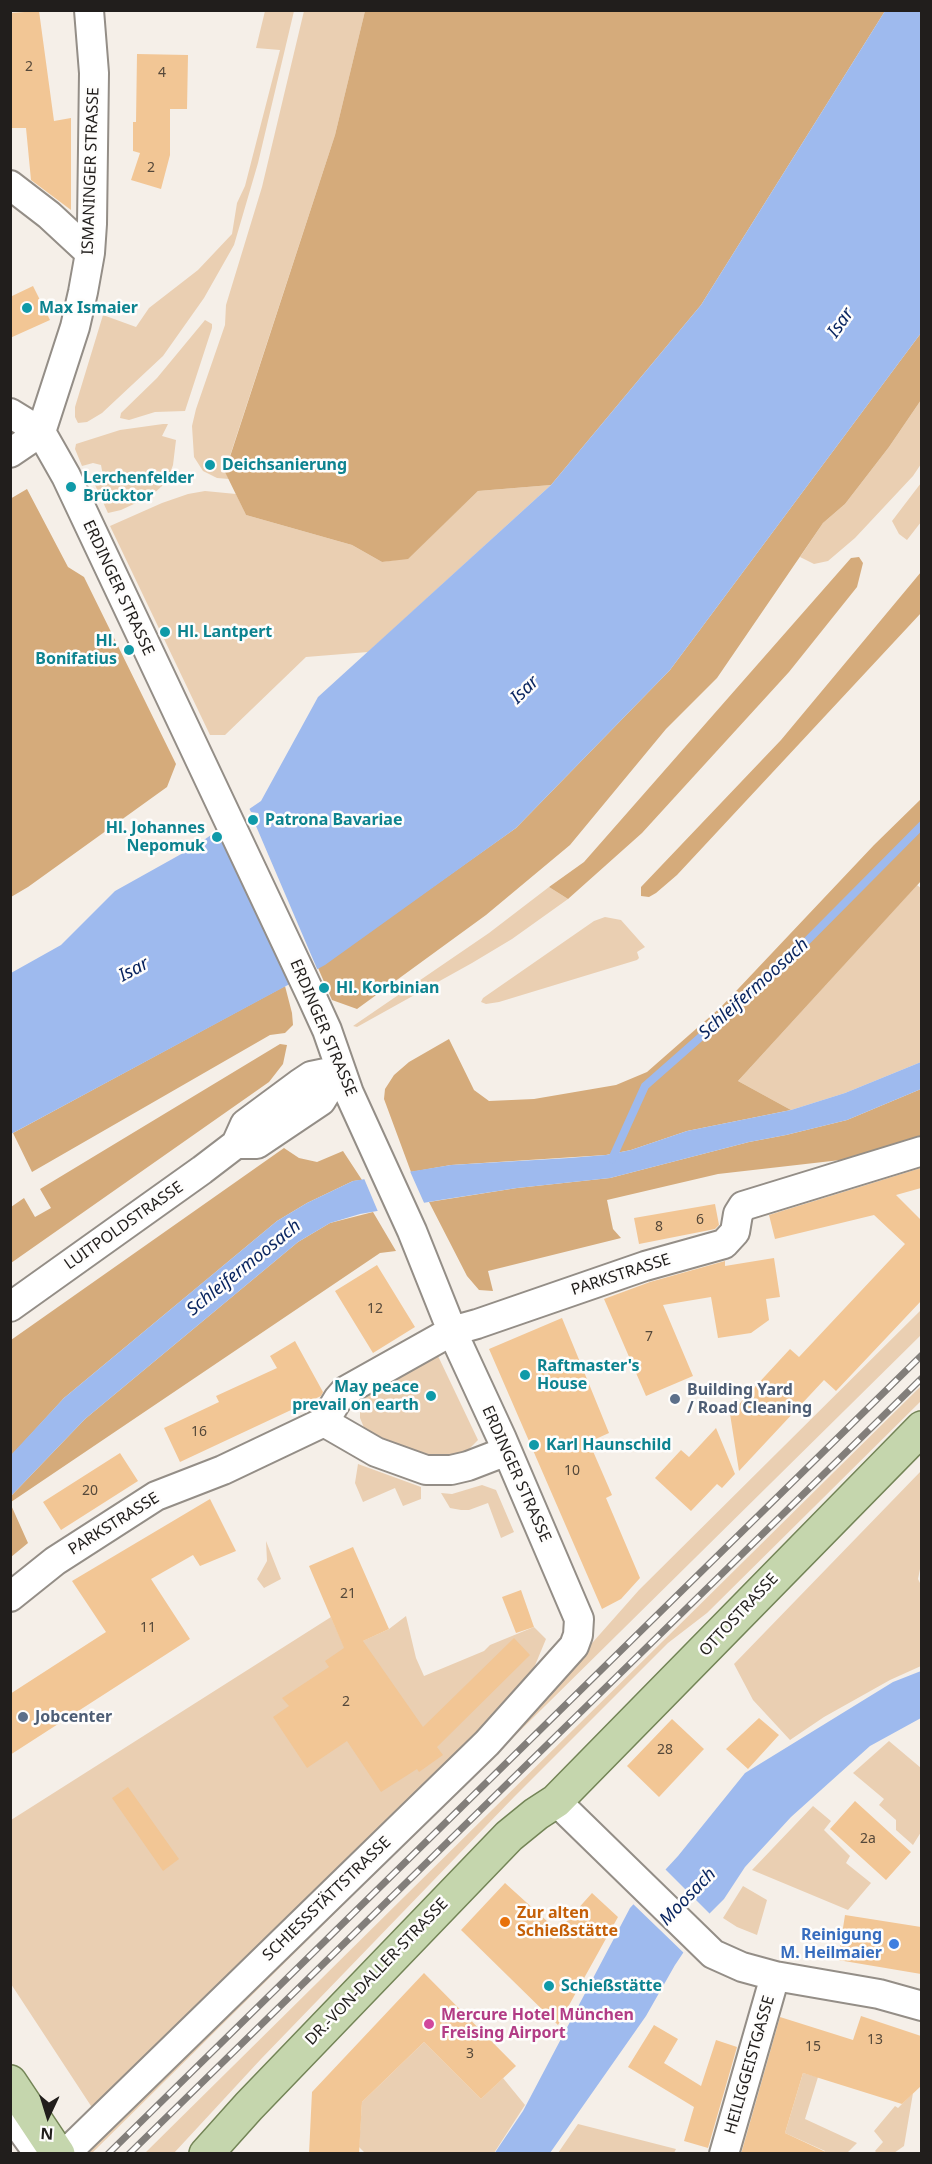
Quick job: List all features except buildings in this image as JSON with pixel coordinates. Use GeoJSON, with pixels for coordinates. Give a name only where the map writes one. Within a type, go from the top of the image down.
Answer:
{"type":"FeatureCollection","features":[{"type":"Feature","properties":{"kind":"main road","name":"OTTOSTRASSE"},"geometry":{"type":"LineString","coordinates":[[556,1801],[921,1428]]}},
{"type":"Feature","properties":{"kind":"main road","name":"DR.-VON-DALLER-STRASSE"},"geometry":{"type":"LineString","coordinates":[[206,2154],[249,2106],[509,1836],[556,1801]]}},
{"type":"Feature","properties":{"kind":"main road"},"geometry":{"type":"LineString","coordinates":[[10,2082],[58,2154]]}},
{"type":"Feature","properties":{"kind":"street","name":"ISMANINGER STRASSE"},"geometry":{"type":"LineString","coordinates":[[41,432],[75,327],[90,253],[94,73],[89,10]]}},
{"type":"Feature","properties":{"kind":"street"},"geometry":{"type":"LineString","coordinates":[[10,185],[49,215],[90,253]]}},
{"type":"Feature","properties":{"kind":"street","name":"ERDINGER STRASSE"},"geometry":{"type":"LineString","coordinates":[[10,413],[41,432],[66,476],[311,995],[327,1030],[340,1070],[412,1231],[452,1331],[576,1609],[579,1619],[578,1635]]}},
{"type":"Feature","properties":{"kind":"street"},"geometry":{"type":"LineString","coordinates":[[10,453],[41,432]]}},
{"type":"Feature","properties":{"kind":"street","name":"LUITPOLDSTRASSE"},"geometry":{"type":"LineString","coordinates":[[10,1307],[236,1144],[245,1124],[299,1084],[311,1076],[340,1070]]}},
{"type":"Feature","properties":{"kind":"street","name":"PARKSTRASSE"},"geometry":{"type":"LineString","coordinates":[[10,1597],[55,1561],[156,1496],[223,1470],[324,1422],[345,1391],[452,1331],[645,1266],[724,1244],[735,1232],[738,1214],[743,1206],[921,1151]]}},
{"type":"Feature","properties":{"kind":"street"},"geometry":{"type":"LineString","coordinates":[[324,1422],[376,1452],[426,1470],[451,1470],[507,1451]]}},
{"type":"Feature","properties":{"kind":"street","name":"SCHIESSSTÄTTSTRASSE"},"geometry":{"type":"LineString","coordinates":[[65,2154],[487,1743],[574,1646],[578,1635]]}},
{"type":"Feature","properties":{"kind":"street","name":"HEILIGGEISTGASSE"},"geometry":{"type":"LineString","coordinates":[[556,1801],[611,1857],[636,1877],[713,1953],[742,1967],[775,1976],[879,1994],[921,2006]]}},
{"type":"Feature","properties":{"kind":"street","name":"HEILIGGEISTGASSE"},"geometry":{"type":"LineString","coordinates":[[724,2154],[775,1976]]}},
{"type":"Feature","properties":{"kind":"street"},"geometry":{"type":"LineString","coordinates":[[10,2114],[39,2154]]}},
{"type":"Feature","properties":{"kind":"shaded area"},"geometry":{"type":"Polygon","coordinates":[[[265,11],[294,11],[258,163],[234,245],[204,298],[163,356],[102,413],[87,422],[78,423],[75,417],[75,407],[103,315],[136,327],[149,308],[198,270],[232,234],[237,203],[245,186],[280,50],[256,48],[265,11]]]}},
{"type":"Feature","properties":{"kind":"shaded area"},"geometry":{"type":"Polygon","coordinates":[[[304,11],[365,11],[335,135],[225,471],[229,479],[217,478],[203,471],[194,457],[192,426],[225,325],[226,305],[262,187],[304,11]]]}},
{"type":"Feature","properties":{"kind":"shaded area"},"geometry":{"type":"Polygon","coordinates":[[[365,11],[885,11],[701,305],[551,485],[478,491],[408,559],[382,562],[352,545],[246,515],[225,472],[335,135],[365,11]]]}},
{"type":"Feature","properties":{"kind":"shaded area"},"geometry":{"type":"Polygon","coordinates":[[[205,320],[212,324],[212,328],[185,411],[155,412],[129,420],[120,418],[121,413],[157,378],[205,320]]]}},
{"type":"Feature","properties":{"kind":"shaded area"},"geometry":{"type":"Polygon","coordinates":[[[921,333],[921,400],[889,447],[845,504],[823,523],[717,678],[666,729],[570,845],[486,915],[357,1009],[332,1000],[318,968],[516,828],[670,670],[921,333]]]}},
{"type":"Feature","properties":{"kind":"shaded area"},"geometry":{"type":"Polygon","coordinates":[[[921,400],[921,464],[913,476],[855,538],[828,561],[814,564],[800,557],[823,523],[845,504],[889,447],[921,400]]]}},
{"type":"Feature","properties":{"kind":"shaded area"},"geometry":{"type":"Polygon","coordinates":[[[168,424],[162,436],[176,440],[173,465],[169,476],[151,496],[121,510],[108,513],[95,485],[103,476],[101,465],[93,463],[82,466],[75,449],[76,444],[120,430],[168,424]]]}},
{"type":"Feature","properties":{"kind":"shaded area"},"geometry":{"type":"Polygon","coordinates":[[[921,483],[921,522],[907,540],[899,534],[892,521],[921,483]]]}},
{"type":"Feature","properties":{"kind":"shaded area"},"geometry":{"type":"Polygon","coordinates":[[[551,485],[368,652],[306,657],[225,735],[210,735],[110,526],[188,494],[205,491],[236,494],[246,515],[352,545],[382,562],[408,558],[478,491],[551,485]]]}},
{"type":"Feature","properties":{"kind":"shaded area"},"geometry":{"type":"Polygon","coordinates":[[[27,489],[68,567],[84,577],[176,764],[167,787],[11,897],[10,499],[27,489]]]}},
{"type":"Feature","properties":{"kind":"shaded area"},"geometry":{"type":"Polygon","coordinates":[[[859,557],[863,563],[857,587],[789,672],[642,833],[568,899],[549,887],[584,862],[851,558],[859,557]]]}},
{"type":"Feature","properties":{"kind":"shaded area"},"geometry":{"type":"Polygon","coordinates":[[[921,572],[921,613],[677,875],[656,893],[649,897],[641,896],[641,887],[781,740],[921,572]]]}},
{"type":"Feature","properties":{"kind":"shaded area"},"geometry":{"type":"Polygon","coordinates":[[[921,799],[921,881],[738,1081],[791,1110],[687,1131],[631,1150],[606,1155],[451,1165],[411,1172],[384,1099],[385,1089],[394,1075],[409,1062],[449,1039],[474,1090],[489,1101],[534,1099],[616,1085],[647,1072],[721,1007],[874,845],[921,799]]]}},
{"type":"Feature","properties":{"kind":"shaded area"},"geometry":{"type":"Polygon","coordinates":[[[917,885],[922,889],[921,1062],[845,1093],[791,1110],[738,1081],[917,885]]]}},
{"type":"Feature","properties":{"kind":"shaded area"},"geometry":{"type":"Polygon","coordinates":[[[549,887],[568,899],[512,939],[472,963],[357,1027],[353,1026],[489,933],[549,887]]]}},
{"type":"Feature","properties":{"kind":"shaded area"},"geometry":{"type":"Polygon","coordinates":[[[605,917],[621,920],[645,947],[637,952],[639,958],[637,960],[499,1002],[486,1004],[481,1002],[483,998],[594,921],[605,917]]]}},
{"type":"Feature","properties":{"kind":"shaded area"},"geometry":{"type":"Polygon","coordinates":[[[285,986],[293,1025],[285,1033],[270,1035],[32,1172],[13,1133],[285,986]]]}},
{"type":"Feature","properties":{"kind":"shaded area"},"geometry":{"type":"Polygon","coordinates":[[[280,1044],[287,1045],[283,1064],[269,1082],[11,1263],[11,1207],[24,1198],[35,1217],[51,1208],[40,1189],[280,1044]]]}},
{"type":"Feature","properties":{"kind":"shaded area"},"geometry":{"type":"Polygon","coordinates":[[[921,1089],[921,1138],[858,1158],[718,1174],[607,1200],[613,1229],[621,1238],[488,1271],[493,1291],[479,1290],[467,1276],[429,1202],[517,1188],[610,1178],[749,1142],[847,1120],[921,1089]]]}},
{"type":"Feature","properties":{"kind":"shaded area"},"geometry":{"type":"Polygon","coordinates":[[[284,1148],[299,1158],[317,1162],[343,1151],[362,1180],[353,1181],[307,1203],[277,1221],[64,1398],[11,1456],[11,1340],[284,1148]]]}},
{"type":"Feature","properties":{"kind":"shaded area"},"geometry":{"type":"Polygon","coordinates":[[[373,1212],[396,1251],[380,1253],[11,1502],[11,1496],[85,1419],[298,1242],[330,1223],[373,1212]]]}},
{"type":"Feature","properties":{"kind":"shaded area"},"geometry":{"type":"Polygon","coordinates":[[[921,1310],[921,1335],[92,2153],[73,2154],[461,1778],[593,1642],[639,1590],[921,1310]]]}},
{"type":"Feature","properties":{"kind":"shaded area"},"geometry":{"type":"Polygon","coordinates":[[[438,1356],[478,1440],[465,1453],[440,1458],[372,1436],[365,1430],[360,1418],[360,1406],[366,1397],[438,1356]]]}},
{"type":"Feature","properties":{"kind":"shaded area"},"geometry":{"type":"Polygon","coordinates":[[[921,1386],[921,1401],[707,1613],[668,1643],[514,1797],[261,2059],[174,2153],[145,2153],[921,1386]]]}},
{"type":"Feature","properties":{"kind":"shaded area"},"geometry":{"type":"Polygon","coordinates":[[[358,1464],[421,1487],[421,1499],[403,1506],[395,1488],[363,1502],[355,1483],[358,1464]]]}},
{"type":"Feature","properties":{"kind":"shaded area"},"geometry":{"type":"Polygon","coordinates":[[[921,1471],[922,1559],[918,1579],[922,1587],[921,1666],[890,1680],[824,1717],[790,1740],[753,1700],[734,1664],[921,1471]]]}},
{"type":"Feature","properties":{"kind":"shaded area"},"geometry":{"type":"Polygon","coordinates":[[[482,1485],[496,1490],[514,1532],[501,1538],[488,1503],[469,1510],[450,1508],[441,1493],[452,1494],[482,1485]]]}},
{"type":"Feature","properties":{"kind":"shaded area"},"geometry":{"type":"Polygon","coordinates":[[[11,1505],[28,1543],[10,1557],[11,1505]]]}},
{"type":"Feature","properties":{"kind":"shaded area"},"geometry":{"type":"Polygon","coordinates":[[[266,1541],[281,1579],[264,1588],[257,1579],[267,1561],[266,1541]]]}},
{"type":"Feature","properties":{"kind":"shaded area"},"geometry":{"type":"Polygon","coordinates":[[[406,1616],[416,1658],[424,1676],[534,1627],[546,1639],[531,1675],[450,1760],[93,2109],[11,1984],[11,1820],[331,1617],[345,1649],[389,1629],[406,1616]]]}},
{"type":"Feature","properties":{"kind":"shaded area"},"geometry":{"type":"Polygon","coordinates":[[[889,1741],[921,1768],[921,1832],[913,1845],[896,1830],[896,1820],[879,1805],[884,1799],[853,1773],[889,1741]]]}},
{"type":"Feature","properties":{"kind":"shaded area"},"geometry":{"type":"Polygon","coordinates":[[[813,1806],[831,1821],[824,1830],[850,1856],[846,1863],[871,1883],[848,1910],[752,1870],[813,1806]]]}},
{"type":"Feature","properties":{"kind":"shaded area"},"geometry":{"type":"Polygon","coordinates":[[[743,1886],[767,1900],[757,1935],[723,1918],[743,1886]]]}},
{"type":"Feature","properties":{"kind":"shaded area"},"geometry":{"type":"Polygon","coordinates":[[[424,2042],[481,2099],[503,2078],[525,2105],[494,2153],[366,2154],[359,2147],[362,2102],[424,2042]]]}},
{"type":"Feature","properties":{"kind":"shaded area"},"geometry":{"type":"Polygon","coordinates":[[[803,2073],[818,2077],[805,2119],[857,2143],[847,2153],[824,2153],[825,2151],[785,2133],[803,2073]]]}},
{"type":"Feature","properties":{"kind":"shaded area"},"geometry":{"type":"Polygon","coordinates":[[[913,2093],[904,2146],[894,2153],[877,2153],[875,2151],[883,2142],[874,2131],[895,2106],[898,2108],[913,2093]]]}},
{"type":"Feature","properties":{"kind":"shaded area"},"geometry":{"type":"Polygon","coordinates":[[[578,2124],[676,2149],[674,2153],[558,2153],[578,2124]]]}},
{"type":"Feature","properties":{"kind":"water","name":"Isar"},"geometry":{"type":"Polygon","coordinates":[[[885,11],[921,11],[921,333],[670,670],[516,828],[325,965],[11,1134],[11,973],[61,945],[115,891],[192,848],[261,801],[318,697],[551,485],[701,305],[885,11]]]}},
{"type":"Feature","properties":{"kind":"water"},"geometry":{"type":"Polygon","coordinates":[[[921,1062],[921,1089],[847,1120],[749,1142],[610,1178],[517,1188],[440,1200],[360,1214],[330,1223],[298,1242],[85,1419],[11,1496],[10,1456],[64,1398],[277,1221],[307,1203],[353,1181],[451,1165],[606,1155],[631,1150],[687,1131],[791,1110],[845,1093],[921,1062]]]}},
{"type":"Feature","properties":{"kind":"water","name":"Moosach"},"geometry":{"type":"Polygon","coordinates":[[[921,1671],[921,1718],[870,1746],[791,1817],[745,1867],[724,1899],[710,1913],[675,1965],[646,2016],[550,2153],[494,2154],[523,2111],[630,1908],[678,1856],[745,1773],[893,1682],[921,1671]]]}},
{"type":"Feature","properties":{"kind":"pier"},"geometry":{"type":"Polygon","coordinates":[[[248,806],[251,812],[259,815],[259,822],[256,826],[318,971],[291,986],[222,842],[217,842],[214,838],[215,828],[248,806]]]}},
{"type":"Feature","properties":{"kind":"pier"},"geometry":{"type":"Polygon","coordinates":[[[409,1169],[425,1205],[379,1214],[363,1176],[409,1169]]]}},
{"type":"Feature","properties":{"kind":"pier"},"geometry":{"type":"Polygon","coordinates":[[[663,1867],[712,1916],[686,1955],[631,1902],[663,1867]]]}},
{"type":"Feature","properties":{"kind":"waterway","name":"Schleifermoosach"},"geometry":{"type":"LineString","coordinates":[[612,1159],[645,1086],[787,961],[922,825]]}},
{"type":"Feature","properties":{"kind":"railway"},"geometry":{"type":"LineString","coordinates":[[108,2154],[922,1355]]}},
{"type":"Feature","properties":{"kind":"railway"},"geometry":{"type":"LineString","coordinates":[[129,2154],[922,1378]]}},
{"type":"Feature","properties":{"kind":"place","name":"Max Ismaier"},"geometry":{"type":"Point","coordinates":[27,308]}},
{"type":"Feature","properties":{"kind":"place","name":"Deichsanierung"},"geometry":{"type":"Point","coordinates":[210,465]}},
{"type":"Feature","properties":{"kind":"place","name":"Lerchenfelder Brücktor"},"geometry":{"type":"Point","coordinates":[71,487]}},
{"type":"Feature","properties":{"kind":"place","name":"Hl. Lantpert"},"geometry":{"type":"Point","coordinates":[165,632]}},
{"type":"Feature","properties":{"kind":"place","name":"Hl. Bonifatius"},"geometry":{"type":"Point","coordinates":[129,650]}},
{"type":"Feature","properties":{"kind":"place","name":"Patrona Bavariae"},"geometry":{"type":"Point","coordinates":[253,820]}},
{"type":"Feature","properties":{"kind":"place","name":"Hl. Johannes Nepomuk"},"geometry":{"type":"Point","coordinates":[217,837]}},
{"type":"Feature","properties":{"kind":"place","name":"Hl. Korbinian"},"geometry":{"type":"Point","coordinates":[324,988]}},
{"type":"Feature","properties":{"kind":"place","name":"Raftmaster's House"},"geometry":{"type":"Point","coordinates":[525,1375]}},
{"type":"Feature","properties":{"kind":"place","name":"May peace prevail on earth"},"geometry":{"type":"Point","coordinates":[431,1396]}},
{"type":"Feature","properties":{"kind":"place","name":"Building Yard / Road Cleaning"},"geometry":{"type":"Point","coordinates":[675,1399]}},
{"type":"Feature","properties":{"kind":"place","name":"Karl Haunschild"},"geometry":{"type":"Point","coordinates":[534,1445]}},
{"type":"Feature","properties":{"kind":"place","name":"Jobcenter"},"geometry":{"type":"Point","coordinates":[23,1717]}},
{"type":"Feature","properties":{"kind":"place","name":"Zur alten Schießstätte"},"geometry":{"type":"Point","coordinates":[505,1922]}},
{"type":"Feature","properties":{"kind":"place","name":"Reinigung M. Heilmaier"},"geometry":{"type":"Point","coordinates":[894,1944]}},
{"type":"Feature","properties":{"kind":"place","name":"Schießstätte"},"geometry":{"type":"Point","coordinates":[549,1986]}},
{"type":"Feature","properties":{"kind":"place","name":"Mercure Hotel München Freising Airport"},"geometry":{"type":"Point","coordinates":[429,2024]}}]}
